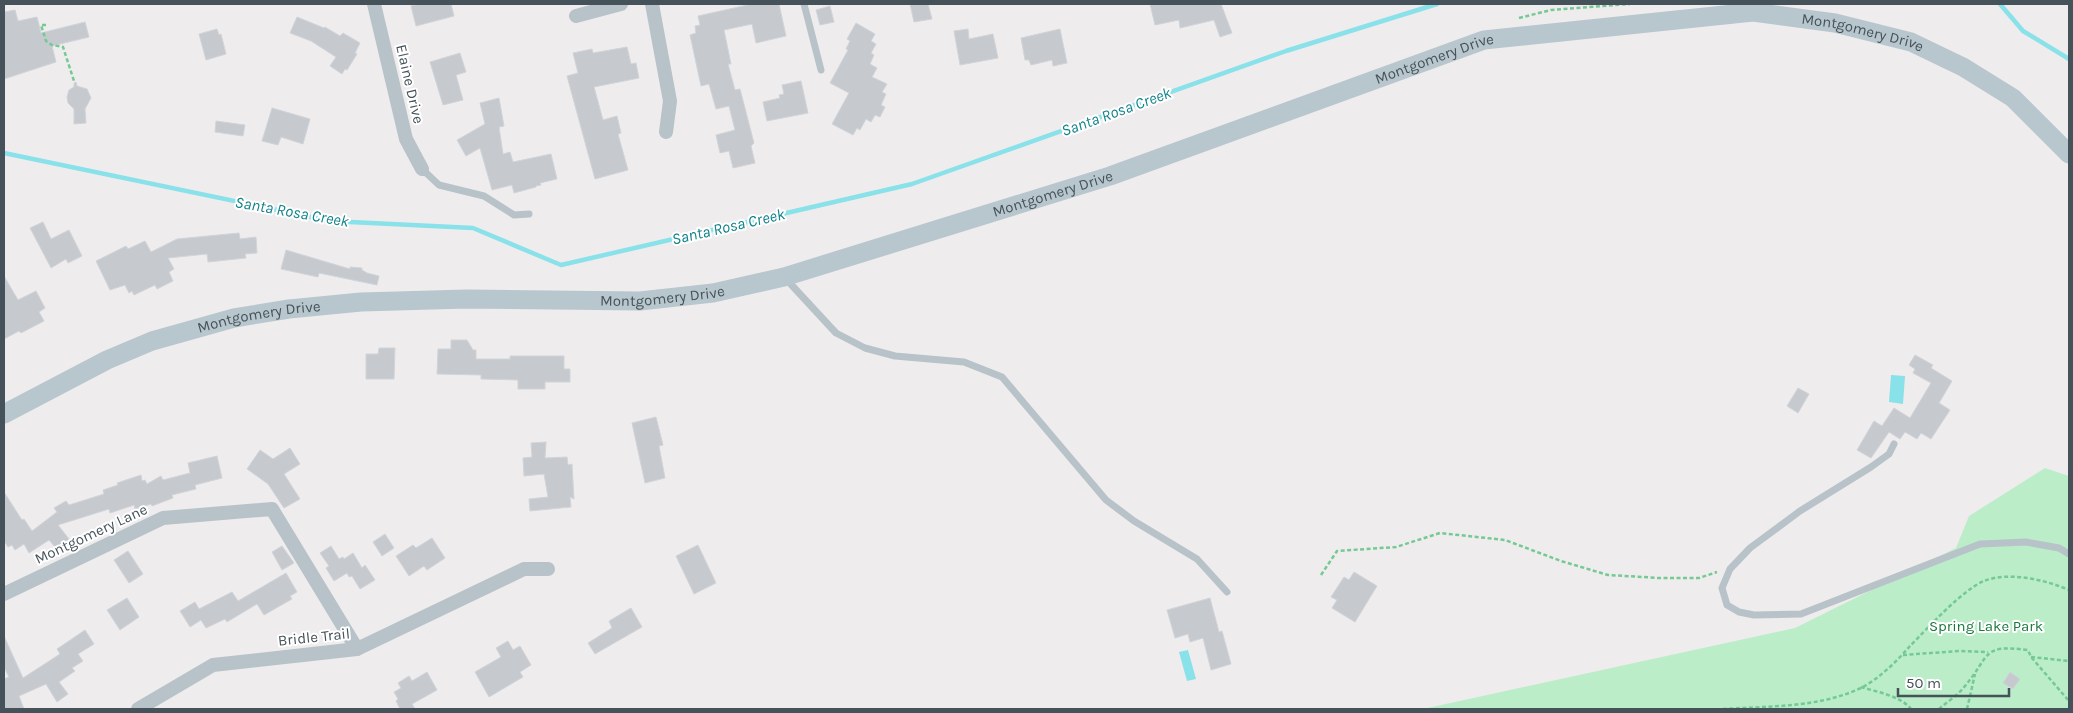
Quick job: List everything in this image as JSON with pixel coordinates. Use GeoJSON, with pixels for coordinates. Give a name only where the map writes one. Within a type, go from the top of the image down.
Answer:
{"type":"FeatureCollection","features":[{"type":"Feature","properties":{"kind":"street","name":"Elaine Drive"},"geometry":{"type":"LineString","coordinates":[[374,4],[406,139],[422,168]]}},
{"type":"Feature","properties":{"kind":"street"},"geometry":{"type":"LineString","coordinates":[[576,16],[621,4]]}},
{"type":"Feature","properties":{"kind":"street"},"geometry":{"type":"LineString","coordinates":[[652,4],[670,101],[666,132]]}},
{"type":"Feature","properties":{"kind":"street","name":"Montgomery Drive"},"geometry":{"type":"LineString","coordinates":[[4,414],[107,360],[152,341],[234,318],[289,309],[361,302],[467,299],[640,301],[713,293],[784,276],[1110,176],[1484,40],[1753,12],[1835,22],[1911,42],[1963,68],[2013,98],[2069,154]]}},
{"type":"Feature","properties":{"kind":"street","name":"Montgomery Lane"},"geometry":{"type":"LineString","coordinates":[[4,594],[163,518],[272,510],[358,650]]}},
{"type":"Feature","properties":{"kind":"street","name":"Bridle Trail"},"geometry":{"type":"LineString","coordinates":[[138,709],[213,665],[358,650],[524,569],[548,568]]}},
{"type":"Feature","properties":{"kind":"lane"},"geometry":{"type":"LineString","coordinates":[[804,4],[820,70]]}},
{"type":"Feature","properties":{"kind":"lane"},"geometry":{"type":"LineString","coordinates":[[422,168],[439,185],[484,196],[514,215],[529,214]]}},
{"type":"Feature","properties":{"kind":"lane"},"geometry":{"type":"LineString","coordinates":[[784,276],[836,333],[865,348],[895,356],[964,362],[1002,377],[1106,500],[1134,521],[1197,559],[1227,592]]}},
{"type":"Feature","properties":{"kind":"lane"},"geometry":{"type":"LineString","coordinates":[[1894,444],[1888,454],[1871,468],[1800,511],[1750,548],[1730,569],[1722,588],[1727,604],[1739,612],[1754,615],[1801,614],[1980,544],[2026,542],[2058,548],[2069,554]]}},
{"type":"Feature","properties":{"kind":"path"},"geometry":{"type":"LineString","coordinates":[[1512,20],[1551,10],[1630,4]]}},
{"type":"Feature","properties":{"kind":"path"},"geometry":{"type":"LineString","coordinates":[[46,25],[41,26],[46,41],[52,45],[63,47],[74,81]]}},
{"type":"Feature","properties":{"kind":"path"},"geometry":{"type":"LineString","coordinates":[[1321,575],[1337,551],[1396,547],[1440,533],[1505,540],[1562,561],[1608,575],[1699,578],[1730,569]]}},
{"type":"Feature","properties":{"kind":"path"},"geometry":{"type":"LineString","coordinates":[[1723,709],[1814,703],[1861,688],[1903,655],[1955,602],[1983,581],[2008,577],[2048,583],[2069,590]]}},
{"type":"Feature","properties":{"kind":"path"},"geometry":{"type":"LineString","coordinates":[[1903,655],[1959,651],[1988,652],[2006,647],[2028,650],[2031,657],[2069,701]]}},
{"type":"Feature","properties":{"kind":"path"},"geometry":{"type":"LineString","coordinates":[[1939,709],[1965,687],[1988,652]]}},
{"type":"Feature","properties":{"kind":"path"},"geometry":{"type":"LineString","coordinates":[[2031,657],[2069,661]]}},
{"type":"Feature","properties":{"kind":"path"},"geometry":{"type":"LineString","coordinates":[[1967,709],[1975,671]]}},
{"type":"Feature","properties":{"kind":"path"},"geometry":{"type":"LineString","coordinates":[[1861,688],[1889,695],[1908,705],[1911,709]]}},
{"type":"Feature","properties":{"kind":"green space","name":"Spring Lake Park"},"geometry":{"type":"Polygon","coordinates":[[[2045,468],[2069,476],[2069,709],[1423,709],[1795,628],[1956,548],[1969,516],[2045,468]]]}},
{"type":"Feature","properties":{"kind":"water"},"geometry":{"type":"Polygon","coordinates":[[[1891,375],[1905,376],[1903,404],[1889,402],[1891,375]]]}},
{"type":"Feature","properties":{"kind":"water"},"geometry":{"type":"Polygon","coordinates":[[[1188,650],[1196,679],[1187,681],[1179,652],[1188,650]]]}},
{"type":"Feature","properties":{"kind":"building"},"geometry":{"type":"Polygon","coordinates":[[[418,4],[451,4],[454,16],[416,26],[411,6],[418,4]]]}},
{"type":"Feature","properties":{"kind":"building"},"geometry":{"type":"Polygon","coordinates":[[[752,4],[779,4],[786,36],[756,43],[752,24],[724,30],[731,64],[728,64],[735,90],[740,89],[754,143],[751,146],[755,163],[733,168],[729,151],[720,153],[716,135],[735,130],[729,106],[716,109],[709,84],[701,86],[690,35],[696,33],[695,26],[700,25],[698,16],[752,4]]]}},
{"type":"Feature","properties":{"kind":"building"},"geometry":{"type":"Polygon","coordinates":[[[910,4],[928,4],[932,19],[914,22],[910,4]]]}},
{"type":"Feature","properties":{"kind":"building"},"geometry":{"type":"Polygon","coordinates":[[[1150,4],[1221,4],[1232,33],[1220,37],[1214,20],[1180,28],[1179,20],[1155,25],[1150,4]]]}},
{"type":"Feature","properties":{"kind":"building"},"geometry":{"type":"Polygon","coordinates":[[[830,6],[834,22],[820,25],[816,10],[830,6]]]}},
{"type":"Feature","properties":{"kind":"building"},"geometry":{"type":"Polygon","coordinates":[[[15,10],[18,21],[37,17],[41,33],[85,22],[89,37],[52,46],[56,62],[4,79],[4,12],[15,10]]]}},
{"type":"Feature","properties":{"kind":"building"},"geometry":{"type":"Polygon","coordinates":[[[297,17],[325,27],[340,36],[343,33],[360,43],[355,53],[357,54],[347,70],[345,69],[342,74],[330,66],[336,57],[311,41],[290,33],[297,17]]]}},
{"type":"Feature","properties":{"kind":"building"},"geometry":{"type":"Polygon","coordinates":[[[856,23],[875,34],[871,41],[876,44],[871,53],[874,55],[870,64],[877,68],[872,77],[887,84],[882,92],[886,94],[881,105],[885,107],[880,117],[875,115],[871,122],[866,119],[860,130],[857,128],[853,135],[832,124],[849,93],[830,83],[848,50],[846,49],[850,41],[847,39],[856,23]]]}},
{"type":"Feature","properties":{"kind":"building"},"geometry":{"type":"Polygon","coordinates":[[[217,29],[219,35],[221,34],[226,54],[206,60],[199,34],[217,29]]]}},
{"type":"Feature","properties":{"kind":"building"},"geometry":{"type":"Polygon","coordinates":[[[968,29],[969,39],[993,34],[998,58],[960,65],[954,31],[968,29]]]}},
{"type":"Feature","properties":{"kind":"building"},"geometry":{"type":"Polygon","coordinates":[[[1060,29],[1067,63],[1053,66],[1052,60],[1031,65],[1029,60],[1025,60],[1021,38],[1060,29]]]}},
{"type":"Feature","properties":{"kind":"building"},"geometry":{"type":"Polygon","coordinates":[[[627,47],[631,64],[636,63],[639,78],[594,87],[603,120],[617,116],[621,133],[618,134],[628,170],[595,179],[567,76],[578,73],[573,53],[592,49],[593,53],[627,47]]]}},
{"type":"Feature","properties":{"kind":"building"},"geometry":{"type":"Polygon","coordinates":[[[460,53],[466,72],[456,75],[463,100],[443,105],[430,62],[460,53]]]}},
{"type":"Feature","properties":{"kind":"building"},"geometry":{"type":"Polygon","coordinates":[[[801,81],[808,113],[767,121],[763,102],[780,98],[779,95],[784,94],[782,85],[801,81]]]}},
{"type":"Feature","properties":{"kind":"building"},"geometry":{"type":"Polygon","coordinates":[[[76,82],[77,86],[87,89],[91,98],[85,109],[86,123],[74,124],[74,109],[68,103],[69,90],[74,87],[76,82]]]}},
{"type":"Feature","properties":{"kind":"building"},"geometry":{"type":"Polygon","coordinates":[[[499,98],[504,126],[499,127],[503,154],[510,152],[513,162],[551,154],[557,179],[514,193],[512,185],[492,190],[480,148],[466,156],[457,140],[485,124],[480,103],[499,98]]]}},
{"type":"Feature","properties":{"kind":"building"},"geometry":{"type":"Polygon","coordinates":[[[272,108],[310,119],[303,144],[281,137],[278,145],[262,141],[272,108]]]}},
{"type":"Feature","properties":{"kind":"building"},"geometry":{"type":"Polygon","coordinates":[[[216,121],[245,125],[243,136],[215,132],[216,121]]]}},
{"type":"Feature","properties":{"kind":"building"},"geometry":{"type":"Polygon","coordinates":[[[43,222],[51,239],[69,230],[82,256],[68,263],[66,259],[51,268],[30,228],[43,222]]]}},
{"type":"Feature","properties":{"kind":"building"},"geometry":{"type":"Polygon","coordinates":[[[239,233],[240,239],[256,237],[257,253],[245,254],[246,258],[208,262],[207,254],[168,258],[174,269],[169,272],[173,281],[157,289],[155,285],[134,295],[132,291],[129,293],[125,285],[110,290],[96,261],[126,246],[128,249],[145,241],[151,252],[177,239],[239,233]]]}},
{"type":"Feature","properties":{"kind":"building"},"geometry":{"type":"Polygon","coordinates":[[[286,250],[350,269],[350,267],[362,268],[367,273],[379,276],[377,285],[319,273],[318,277],[281,269],[286,250]]]}},
{"type":"Feature","properties":{"kind":"building"},"geometry":{"type":"Polygon","coordinates":[[[4,276],[18,300],[36,291],[45,308],[39,312],[44,321],[21,333],[19,331],[4,339],[4,276]]]}},
{"type":"Feature","properties":{"kind":"building"},"geometry":{"type":"Polygon","coordinates":[[[451,340],[467,340],[473,350],[476,350],[476,359],[510,359],[510,356],[564,356],[564,369],[570,369],[570,382],[545,382],[545,389],[518,389],[518,380],[481,379],[481,375],[437,374],[438,349],[451,349],[451,340]]]}},
{"type":"Feature","properties":{"kind":"building"},"geometry":{"type":"Polygon","coordinates":[[[379,348],[395,348],[394,379],[366,379],[366,354],[378,354],[379,348]]]}},
{"type":"Feature","properties":{"kind":"building"},"geometry":{"type":"Polygon","coordinates":[[[1915,355],[1933,365],[1931,368],[1952,381],[1939,403],[1950,410],[1931,439],[1921,433],[1917,439],[1905,432],[1900,439],[1889,432],[1871,458],[1857,450],[1874,421],[1882,426],[1894,408],[1910,418],[1931,383],[1913,373],[1915,369],[1909,365],[1915,355]]]}},
{"type":"Feature","properties":{"kind":"building"},"geometry":{"type":"Polygon","coordinates":[[[1798,388],[1809,394],[1798,413],[1787,406],[1798,388]]]}},
{"type":"Feature","properties":{"kind":"building"},"geometry":{"type":"Polygon","coordinates":[[[656,417],[663,445],[659,446],[665,478],[645,483],[632,423],[656,417]]]}},
{"type":"Feature","properties":{"kind":"building"},"geometry":{"type":"Polygon","coordinates":[[[546,442],[545,458],[567,457],[568,465],[572,464],[574,499],[570,497],[571,507],[530,511],[529,499],[548,497],[544,474],[524,476],[523,458],[532,457],[531,443],[546,442]]]}},
{"type":"Feature","properties":{"kind":"building"},"geometry":{"type":"Polygon","coordinates":[[[290,448],[300,464],[284,474],[300,499],[284,508],[268,484],[247,469],[260,450],[273,459],[290,448]]]}},
{"type":"Feature","properties":{"kind":"building"},"geometry":{"type":"Polygon","coordinates":[[[217,456],[222,478],[195,485],[196,489],[172,495],[173,498],[152,506],[151,504],[135,509],[134,505],[110,513],[109,509],[58,525],[69,539],[56,548],[49,540],[29,553],[24,544],[15,550],[12,545],[8,547],[4,541],[4,492],[22,520],[24,519],[32,531],[57,512],[54,508],[66,501],[69,505],[104,494],[103,490],[141,475],[142,481],[145,480],[147,484],[161,476],[163,480],[190,473],[188,463],[217,456]]]}},
{"type":"Feature","properties":{"kind":"building"},"geometry":{"type":"Polygon","coordinates":[[[385,534],[394,548],[382,556],[373,542],[385,534]]]}},
{"type":"Feature","properties":{"kind":"building"},"geometry":{"type":"Polygon","coordinates":[[[432,538],[445,558],[427,570],[424,566],[409,576],[396,556],[413,545],[416,548],[432,538]]]}},
{"type":"Feature","properties":{"kind":"building"},"geometry":{"type":"Polygon","coordinates":[[[698,545],[716,583],[694,594],[676,556],[698,545]]]}},
{"type":"Feature","properties":{"kind":"building"},"geometry":{"type":"Polygon","coordinates":[[[282,546],[294,563],[282,570],[272,552],[282,546]]]}},
{"type":"Feature","properties":{"kind":"building"},"geometry":{"type":"Polygon","coordinates":[[[331,546],[339,559],[343,557],[344,559],[353,553],[362,568],[365,565],[375,580],[360,589],[352,576],[349,577],[347,573],[334,581],[326,568],[329,566],[320,553],[331,546]]]}},
{"type":"Feature","properties":{"kind":"building"},"geometry":{"type":"Polygon","coordinates":[[[128,551],[143,574],[129,583],[114,560],[128,551]]]}},
{"type":"Feature","properties":{"kind":"building"},"geometry":{"type":"Polygon","coordinates":[[[1354,572],[1377,586],[1355,622],[1332,608],[1337,600],[1331,597],[1344,577],[1349,580],[1354,572]]]}},
{"type":"Feature","properties":{"kind":"building"},"geometry":{"type":"Polygon","coordinates":[[[286,573],[297,592],[290,596],[292,599],[264,615],[257,604],[227,622],[225,619],[206,628],[201,620],[190,627],[180,611],[195,602],[199,609],[232,592],[238,601],[286,573]]]}},
{"type":"Feature","properties":{"kind":"building"},"geometry":{"type":"Polygon","coordinates":[[[127,598],[139,617],[120,630],[107,610],[127,598]]]}},
{"type":"Feature","properties":{"kind":"building"},"geometry":{"type":"Polygon","coordinates":[[[1210,598],[1219,632],[1222,631],[1231,664],[1211,670],[1203,638],[1190,642],[1188,634],[1175,638],[1167,610],[1210,598]]]}},
{"type":"Feature","properties":{"kind":"building"},"geometry":{"type":"Polygon","coordinates":[[[631,608],[642,627],[595,654],[588,643],[612,628],[609,621],[631,608]]]}},
{"type":"Feature","properties":{"kind":"building"},"geometry":{"type":"Polygon","coordinates":[[[85,630],[94,644],[78,654],[83,661],[72,668],[75,671],[59,682],[68,694],[57,702],[46,684],[19,696],[24,709],[4,709],[4,679],[9,677],[4,667],[4,636],[23,678],[60,654],[57,649],[85,630]]]}},
{"type":"Feature","properties":{"kind":"building"},"geometry":{"type":"Polygon","coordinates":[[[508,641],[513,650],[520,646],[531,665],[520,672],[523,677],[489,697],[475,672],[501,657],[496,648],[508,641]]]}},
{"type":"Feature","properties":{"kind":"building"},"geometry":{"type":"Polygon","coordinates":[[[427,672],[437,690],[412,704],[415,709],[400,709],[394,692],[401,688],[398,683],[409,676],[412,681],[427,672]]]}},
{"type":"Feature","properties":{"kind":"building"},"geometry":{"type":"Polygon","coordinates":[[[2010,672],[2020,679],[2013,689],[2003,683],[2010,672]]]}},
{"type":"Feature","properties":{"kind":"waterway","name":"Santa Rosa Creek"},"geometry":{"type":"LineString","coordinates":[[4,153],[330,221],[473,228],[561,265],[912,184],[1286,51],[1437,4]]}},
{"type":"Feature","properties":{"kind":"waterway","name":"Santa Rosa Creek"},"geometry":{"type":"LineString","coordinates":[[2000,4],[2023,31],[2069,59]]}}]}
